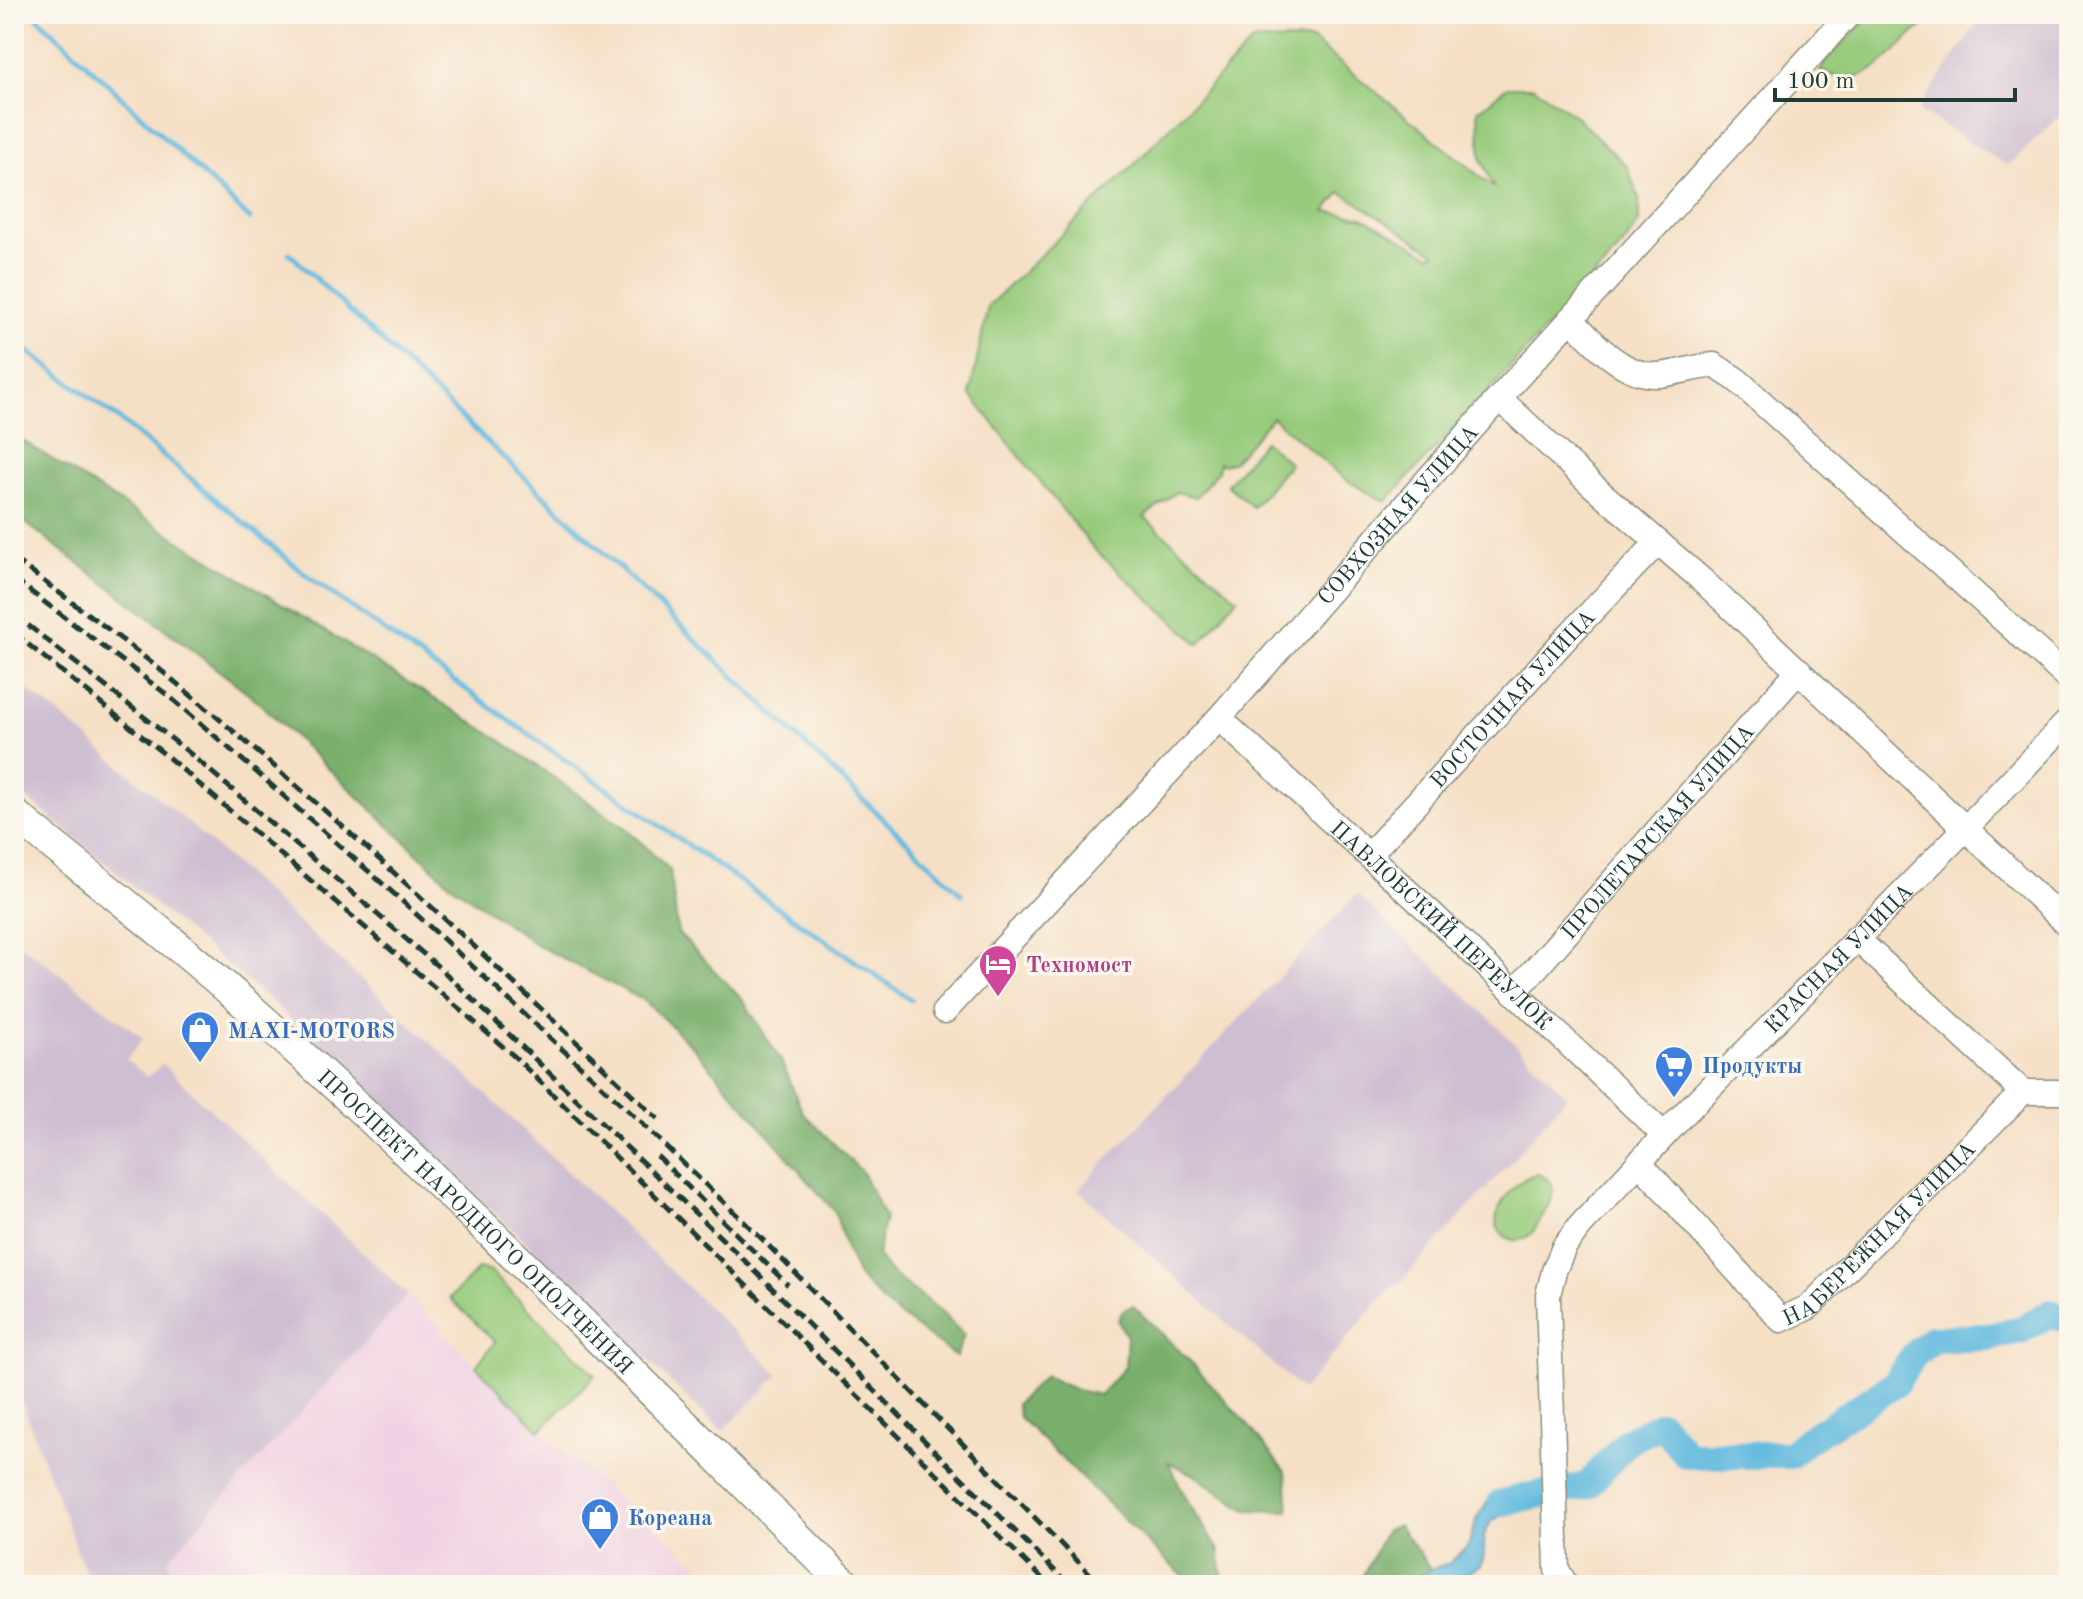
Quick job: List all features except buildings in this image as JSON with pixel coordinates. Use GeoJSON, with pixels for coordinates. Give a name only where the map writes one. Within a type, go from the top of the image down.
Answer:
{"type":"FeatureCollection","features":[{"type":"Feature","properties":{"kind":"main road","name":"ПРОСПЕКТ НАРОДНОГО ОПОЛЧЕНИЯ"},"geometry":{"type":"LineString","coordinates":[[14,814],[246,1005],[342,1091],[846,1585]]}},
{"type":"Feature","properties":{"kind":"main road","name":"ПРОСПЕКТ НАРОДНОГО ОПОЛЧЕНИЯ"},"geometry":{"type":"LineString","coordinates":[[14,836],[200,989],[330,1104],[499,1264],[824,1585]]}},
{"type":"Feature","properties":{"kind":"street","name":"СОВХОЗНАЯ УЛИЦА"},"geometry":{"type":"LineString","coordinates":[[945,1011],[1219,718],[1499,398],[1849,14]]}},
{"type":"Feature","properties":{"kind":"street"},"geometry":{"type":"LineString","coordinates":[[1572,320],[1598,347],[1639,372],[1657,375],[1714,365],[1737,380],[2069,679]]}},
{"type":"Feature","properties":{"kind":"street"},"geometry":{"type":"LineString","coordinates":[[1499,398],[1592,485],[1702,580],[2069,926]]}},
{"type":"Feature","properties":{"kind":"street","name":"ВОСТОЧНАЯ УЛИЦА"},"geometry":{"type":"LineString","coordinates":[[1369,855],[1658,542]]}},
{"type":"Feature","properties":{"kind":"street","name":"ПРОЛЕТАРСКАЯ УЛИЦА"},"geometry":{"type":"LineString","coordinates":[[1514,993],[1799,670]]}},
{"type":"Feature","properties":{"kind":"street","name":"ПАВЛОВСКИЙ ПЕРЕУЛОК"},"geometry":{"type":"LineString","coordinates":[[1219,718],[1369,855],[1664,1135]]}},
{"type":"Feature","properties":{"kind":"street","name":"КРАСНАЯ УЛИЦА"},"geometry":{"type":"LineString","coordinates":[[1566,1585],[1557,1570],[1548,1295],[1564,1247],[1664,1135],[2069,720]]}},
{"type":"Feature","properties":{"kind":"street"},"geometry":{"type":"LineString","coordinates":[[1856,938],[2023,1092],[2069,1092]]}},
{"type":"Feature","properties":{"kind":"street","name":"НАБЕРЕЖНАЯ УЛИЦА"},"geometry":{"type":"LineString","coordinates":[[1639,1162],[1781,1320],[1809,1307],[2023,1092]]}},
{"type":"Feature","properties":{"kind":"shaded area"},"geometry":{"type":"Polygon","coordinates":[[[1983,14],[2069,14],[2069,107],[2008,166],[1918,110],[1983,14]]]}},
{"type":"Feature","properties":{"kind":"shaded area"},"geometry":{"type":"Polygon","coordinates":[[[14,680],[191,825],[463,1072],[779,1375],[722,1431],[271,1001],[14,787],[14,680]]]}},
{"type":"Feature","properties":{"kind":"shaded area"},"geometry":{"type":"Polygon","coordinates":[[[1357,894],[1567,1096],[1399,1284],[1394,1284],[1302,1390],[1078,1190],[1357,894]]]}},
{"type":"Feature","properties":{"kind":"shaded area"},"geometry":{"type":"Polygon","coordinates":[[[14,939],[143,1038],[126,1060],[148,1077],[162,1064],[408,1295],[167,1560],[183,1585],[90,1585],[14,1381],[14,939]]]}},
{"type":"Feature","properties":{"kind":"shaded area"},"geometry":{"type":"Polygon","coordinates":[[[408,1295],[540,1431],[716,1580],[712,1585],[183,1585],[167,1560],[408,1295]]]}},
{"type":"Feature","properties":{"kind":"green space"},"geometry":{"type":"Polygon","coordinates":[[[1872,14],[1942,14],[1921,27],[1880,65],[1861,76],[1846,78],[1820,71],[1830,56],[1872,14]]]}},
{"type":"Feature","properties":{"kind":"green space"},"geometry":{"type":"Polygon","coordinates":[[[1312,40],[1494,188],[1481,158],[1478,111],[1507,87],[1534,87],[1576,117],[1627,166],[1639,199],[1639,222],[1624,244],[1386,502],[1346,480],[1272,417],[1234,461],[1224,465],[1219,463],[1218,471],[1196,497],[1176,492],[1144,517],[1237,598],[1199,644],[1094,549],[970,394],[988,306],[1134,165],[1253,41],[1312,40]],[[1341,192],[1325,211],[1363,217],[1430,255],[1435,253],[1341,192]]]}},
{"type":"Feature","properties":{"kind":"green space"},"geometry":{"type":"Polygon","coordinates":[[[14,435],[496,737],[627,829],[670,870],[678,933],[743,1000],[781,1061],[803,1113],[862,1172],[885,1218],[877,1256],[893,1275],[937,1308],[964,1335],[956,1357],[886,1305],[858,1276],[835,1212],[695,1049],[645,1001],[537,945],[449,883],[252,696],[14,514],[14,435]]]}},
{"type":"Feature","properties":{"kind":"green space"},"geometry":{"type":"Polygon","coordinates":[[[1264,441],[1290,463],[1253,507],[1227,485],[1264,441]]]}},
{"type":"Feature","properties":{"kind":"green space"},"geometry":{"type":"Polygon","coordinates":[[[1537,1174],[1552,1185],[1550,1201],[1538,1224],[1526,1238],[1508,1238],[1499,1231],[1496,1222],[1498,1212],[1510,1191],[1537,1174]]]}},
{"type":"Feature","properties":{"kind":"green space"},"geometry":{"type":"Polygon","coordinates":[[[479,1268],[491,1272],[595,1375],[540,1431],[476,1366],[495,1342],[450,1298],[479,1268]]]}},
{"type":"Feature","properties":{"kind":"green space"},"geometry":{"type":"Polygon","coordinates":[[[1133,1306],[1187,1358],[1248,1425],[1286,1473],[1289,1511],[1246,1510],[1191,1473],[1168,1462],[1189,1504],[1219,1550],[1224,1585],[1194,1585],[1019,1417],[1016,1404],[1045,1376],[1076,1390],[1100,1395],[1125,1367],[1127,1337],[1118,1321],[1123,1310],[1133,1306]]]}},
{"type":"Feature","properties":{"kind":"green space"},"geometry":{"type":"Polygon","coordinates":[[[1398,1525],[1431,1569],[1407,1585],[1363,1585],[1363,1575],[1386,1530],[1398,1525]]]}},
{"type":"Feature","properties":{"kind":"water"},"geometry":{"type":"Polygon","coordinates":[[[1539,1483],[1539,1504],[1506,1512],[1490,1523],[1484,1535],[1484,1559],[1479,1567],[1445,1585],[1407,1585],[1431,1569],[1450,1563],[1468,1546],[1478,1517],[1488,1501],[1539,1483]]]}},
{"type":"Feature","properties":{"kind":"waterway"},"geometry":{"type":"LineString","coordinates":[[34,14],[250,219]]}},
{"type":"Feature","properties":{"kind":"waterway"},"geometry":{"type":"LineString","coordinates":[[289,253],[962,894]]}},
{"type":"Feature","properties":{"kind":"waterway"},"geometry":{"type":"LineString","coordinates":[[14,341],[120,420],[309,577],[541,743],[911,1000]]}},
{"type":"Feature","properties":{"kind":"waterway"},"geometry":{"type":"LineString","coordinates":[[1501,1503],[1587,1486],[1628,1441],[1661,1424],[1687,1455],[1790,1455],[1806,1441],[1895,1384],[1913,1356],[1932,1339],[1990,1337],[2023,1329],[2050,1313],[2069,1320]]}},
{"type":"Feature","properties":{"kind":"railway"},"geometry":{"type":"LineString","coordinates":[[14,559],[123,641],[248,743],[367,848],[658,1119]]}},
{"type":"Feature","properties":{"kind":"railway"},"geometry":{"type":"LineString","coordinates":[[14,579],[170,697],[401,900],[629,1111],[763,1240],[1101,1585]]}},
{"type":"Feature","properties":{"kind":"railway"},"geometry":{"type":"LineString","coordinates":[[14,614],[187,751],[441,969],[741,1257],[1069,1585]]}},
{"type":"Feature","properties":{"kind":"railway"},"geometry":{"type":"LineString","coordinates":[[14,633],[169,758],[515,1057],[1049,1585]]}},
{"type":"Feature","properties":{"kind":"railway"},"geometry":{"type":"LineString","coordinates":[[657,1156],[788,1285]]}},
{"type":"Feature","properties":{"kind":"place","name":"Техномост"},"geometry":{"type":"Point","coordinates":[998,998]}},
{"type":"Feature","properties":{"kind":"place","name":"MAXI-MOTORS"},"geometry":{"type":"Point","coordinates":[200,1064]}},
{"type":"Feature","properties":{"kind":"place","name":"Продукты"},"geometry":{"type":"Point","coordinates":[1674,1099]}},
{"type":"Feature","properties":{"kind":"place","name":"Кореана"},"geometry":{"type":"Point","coordinates":[600,1551]}}]}
